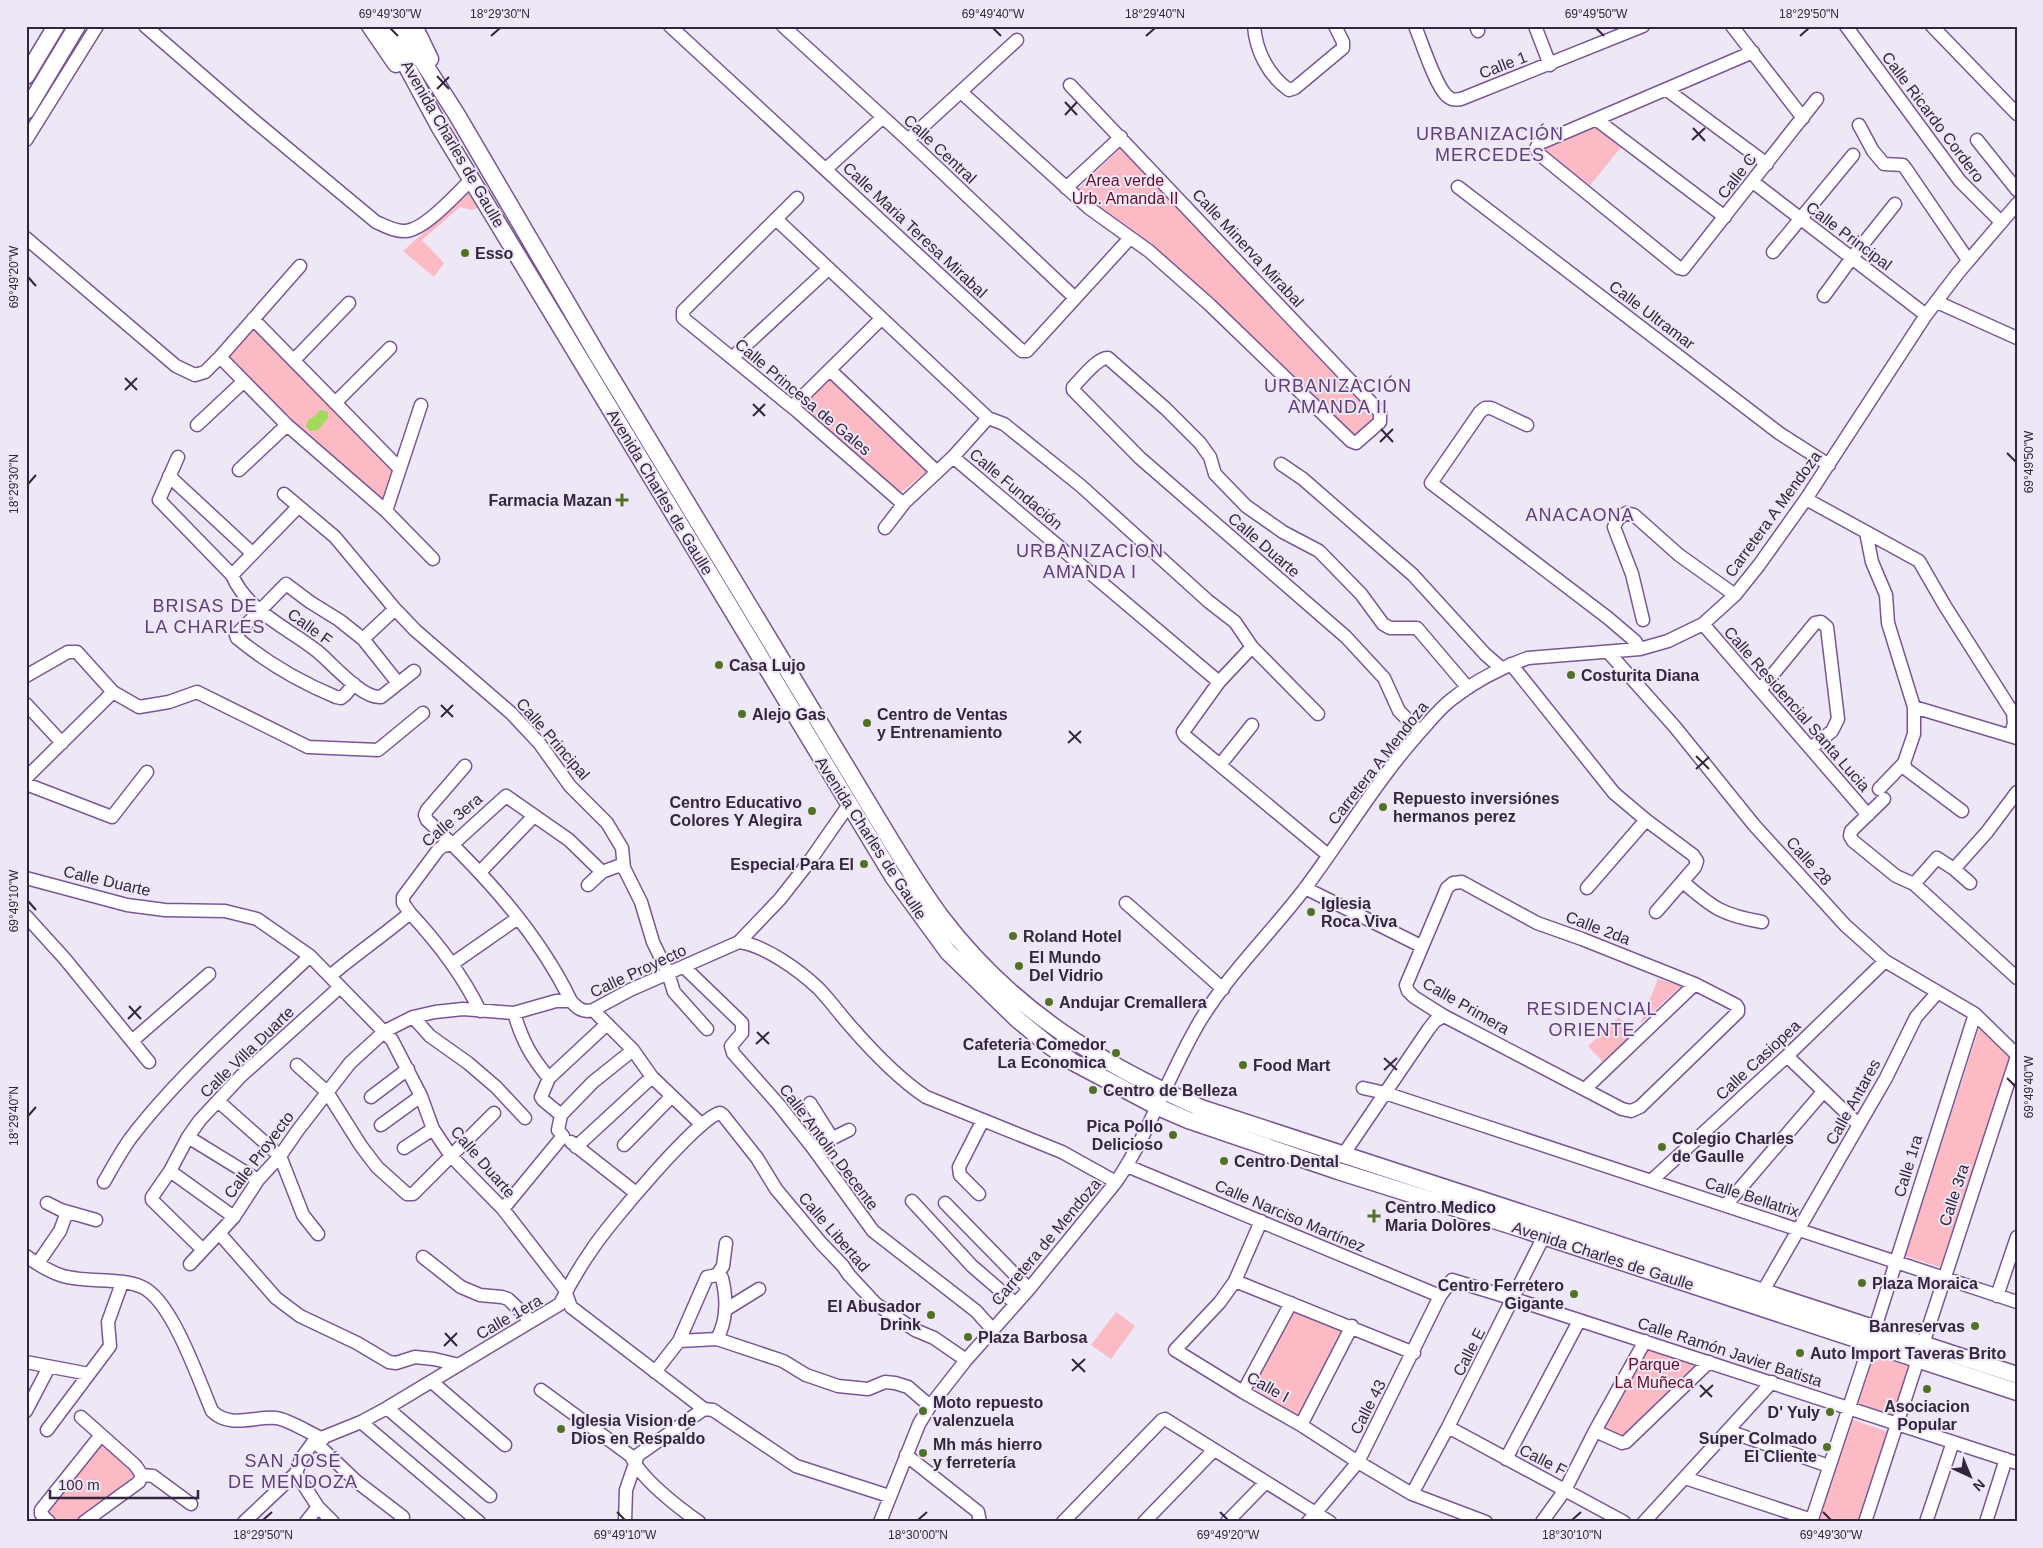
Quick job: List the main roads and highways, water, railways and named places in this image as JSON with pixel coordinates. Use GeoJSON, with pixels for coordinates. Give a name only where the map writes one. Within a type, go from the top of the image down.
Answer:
{"type":"FeatureCollection","features":[{"type":"Feature","properties":{"kind":"main road"},"geometry":{"type":"LineString","coordinates":[[26,76],[56,26]]}},
{"type":"Feature","properties":{"kind":"main road"},"geometry":{"type":"LineString","coordinates":[[26,111],[77,26]]}},
{"type":"Feature","properties":{"kind":"main road"},"geometry":{"type":"LineString","coordinates":[[370,26],[439,126]]}},
{"type":"Feature","properties":{"kind":"main road","name":"Avenida Charles de Gaulle"},"geometry":{"type":"LineString","coordinates":[[398,28],[439,126],[668,502],[848,806],[873,827],[942,918],[996,978],[1029,1008],[1084,1048],[1165,1092],[1201,1108],[1343,1155],[1756,1306],[2017,1392]]}},
{"type":"Feature","properties":{"kind":"main road","name":"Avenida Charles de Gaulle"},"geometry":{"type":"LineString","coordinates":[[398,28],[457,115],[598,356],[796,683],[873,827],[894,878],[948,952],[998,1002],[1051,1047],[1113,1084],[1158,1107],[1188,1120],[1338,1171],[1519,1220]]}},
{"type":"Feature","properties":{"kind":"main road"},"geometry":{"type":"LineString","coordinates":[[781,694],[796,683]]}},
{"type":"Feature","properties":{"kind":"main road","name":"Avenida Charles de Gaulle"},"geometry":{"type":"LineString","coordinates":[[1547,1230],[1763,1291],[2017,1375]]}},
{"type":"Feature","properties":{"kind":"place","name":"Esso"},"geometry":{"type":"Point","coordinates":[465,253]}},
{"type":"Feature","properties":{"kind":"place","name":"Farmacia Mazan"},"geometry":{"type":"Point","coordinates":[622,500]}},
{"type":"Feature","properties":{"kind":"place","name":"Casa Lujo"},"geometry":{"type":"Point","coordinates":[719,665]}},
{"type":"Feature","properties":{"kind":"place","name":"Costurita Diana"},"geometry":{"type":"Point","coordinates":[1571,675]}},
{"type":"Feature","properties":{"kind":"place","name":"Alejo Gas"},"geometry":{"type":"Point","coordinates":[742,714]}},
{"type":"Feature","properties":{"kind":"place","name":"Centro de Ventas y Entrenamiento"},"geometry":{"type":"Point","coordinates":[867,723]}},
{"type":"Feature","properties":{"kind":"place","name":"Repuesto inversiónes hermanos perez"},"geometry":{"type":"Point","coordinates":[1383,807]}},
{"type":"Feature","properties":{"kind":"place","name":"Centro Educativo Colores Y Alegira"},"geometry":{"type":"Point","coordinates":[812,811]}},
{"type":"Feature","properties":{"kind":"place","name":"Especial Para El"},"geometry":{"type":"Point","coordinates":[864,864]}},
{"type":"Feature","properties":{"kind":"place","name":"Iglesia Roca Viva"},"geometry":{"type":"Point","coordinates":[1311,912]}},
{"type":"Feature","properties":{"kind":"place","name":"Roland Hotel"},"geometry":{"type":"Point","coordinates":[1013,936]}},
{"type":"Feature","properties":{"kind":"place","name":"El Mundo Del Vidrio"},"geometry":{"type":"Point","coordinates":[1019,966]}},
{"type":"Feature","properties":{"kind":"place","name":"Andujar Cremallera"},"geometry":{"type":"Point","coordinates":[1049,1002]}},
{"type":"Feature","properties":{"kind":"place","name":"Cafeteria Comedor La Economica"},"geometry":{"type":"Point","coordinates":[1116,1053]}},
{"type":"Feature","properties":{"kind":"place","name":"Food Mart"},"geometry":{"type":"Point","coordinates":[1243,1065]}},
{"type":"Feature","properties":{"kind":"place","name":"Centro de Belleza"},"geometry":{"type":"Point","coordinates":[1093,1090]}},
{"type":"Feature","properties":{"kind":"place","name":"Pica Pollo Delicioso"},"geometry":{"type":"Point","coordinates":[1173,1135]}},
{"type":"Feature","properties":{"kind":"place","name":"Colegio Charles de Gaulle"},"geometry":{"type":"Point","coordinates":[1662,1147]}},
{"type":"Feature","properties":{"kind":"place","name":"Centro Dental"},"geometry":{"type":"Point","coordinates":[1224,1161]}},
{"type":"Feature","properties":{"kind":"place","name":"Centro Medico Maria Dolores"},"geometry":{"type":"Point","coordinates":[1374,1216]}},
{"type":"Feature","properties":{"kind":"place","name":"Plaza Moraica"},"geometry":{"type":"Point","coordinates":[1862,1283]}},
{"type":"Feature","properties":{"kind":"place","name":"Centro Ferretero Gigante"},"geometry":{"type":"Point","coordinates":[1574,1294]}},
{"type":"Feature","properties":{"kind":"place","name":"El Abusador Drink"},"geometry":{"type":"Point","coordinates":[931,1315]}},
{"type":"Feature","properties":{"kind":"place","name":"Banreservas"},"geometry":{"type":"Point","coordinates":[1975,1326]}},
{"type":"Feature","properties":{"kind":"place","name":"Plaza Barbosa"},"geometry":{"type":"Point","coordinates":[968,1337]}},
{"type":"Feature","properties":{"kind":"place","name":"Auto Import Taveras Brito"},"geometry":{"type":"Point","coordinates":[1800,1353]}},
{"type":"Feature","properties":{"kind":"place","name":"Asociacion Popular"},"geometry":{"type":"Point","coordinates":[1927,1389]}},
{"type":"Feature","properties":{"kind":"place","name":"Moto repuesto valenzuela"},"geometry":{"type":"Point","coordinates":[923,1411]}},
{"type":"Feature","properties":{"kind":"place","name":"D' Yuly"},"geometry":{"type":"Point","coordinates":[1830,1412]}},
{"type":"Feature","properties":{"kind":"place","name":"Iglesia Vision de Dios en Respaldo"},"geometry":{"type":"Point","coordinates":[561,1429]}},
{"type":"Feature","properties":{"kind":"place","name":"Super Colmado El Cliente"},"geometry":{"type":"Point","coordinates":[1827,1447]}},
{"type":"Feature","properties":{"kind":"place","name":"Mh más hierro y ferretería"},"geometry":{"type":"Point","coordinates":[923,1453]}},
{"type":"Feature","properties":{"kind":"district","name":"URBANIZACIÓN MERCEDES"},"geometry":{"type":"Point","coordinates":[1490,144]}},
{"type":"Feature","properties":{"kind":"district","name":"URBANIZACIÓN AMANDA II"},"geometry":{"type":"Point","coordinates":[1338,396]}},
{"type":"Feature","properties":{"kind":"district","name":"ANACAONA"},"geometry":{"type":"Point","coordinates":[1580,515]}},
{"type":"Feature","properties":{"kind":"district","name":"URBANIZACION AMANDA I"},"geometry":{"type":"Point","coordinates":[1090,561]}},
{"type":"Feature","properties":{"kind":"district","name":"BRISAS DE LA CHARLES"},"geometry":{"type":"Point","coordinates":[205,616]}},
{"type":"Feature","properties":{"kind":"district","name":"RESIDENCIAL ORIENTE"},"geometry":{"type":"Point","coordinates":[1592,1019]}},
{"type":"Feature","properties":{"kind":"district","name":"SAN JOSÉ DE MENDOZA"},"geometry":{"type":"Point","coordinates":[293,1471]}},
{"type":"Feature","properties":{"kind":"park label","name":"Area verde Urb. Amanda II"},"geometry":{"type":"Point","coordinates":[1125,189]}},
{"type":"Feature","properties":{"kind":"park label","name":"Parque La Muñeca"},"geometry":{"type":"Point","coordinates":[1654,1373]}}]}
